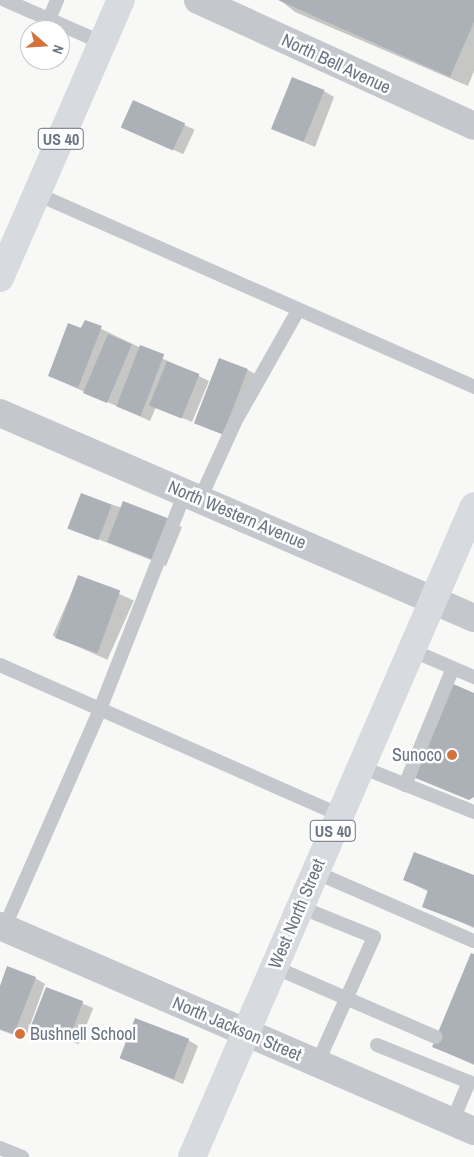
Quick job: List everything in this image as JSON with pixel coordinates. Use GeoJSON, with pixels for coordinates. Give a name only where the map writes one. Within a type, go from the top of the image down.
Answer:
{"type":"FeatureCollection","features":[{"type":"Feature","properties":{"kind":"main road","name":"US 40"},"geometry":{"type":"LineString","coordinates":[[0,278],[122,0]]}},
{"type":"Feature","properties":{"kind":"main road","name":"West North Street"},"geometry":{"type":"LineString","coordinates":[[192,1157],[474,506]]}},
{"type":"Feature","properties":{"kind":"street","name":"North Bell Avenue"},"geometry":{"type":"LineString","coordinates":[[198,0],[474,126]]}},
{"type":"Feature","properties":{"kind":"street","name":"North Western Avenue"},"geometry":{"type":"LineString","coordinates":[[0,413],[474,618]]}},
{"type":"Feature","properties":{"kind":"street","name":"North Jackson Street"},"geometry":{"type":"LineString","coordinates":[[1,931],[246,1032],[463,1127]]}},
{"type":"Feature","properties":{"kind":"lane"},"geometry":{"type":"LineString","coordinates":[[5,0],[103,42]]}},
{"type":"Feature","properties":{"kind":"lane"},"geometry":{"type":"LineString","coordinates":[[49,19],[57,0]]}},
{"type":"Feature","properties":{"kind":"lane"},"geometry":{"type":"LineString","coordinates":[[37,194],[297,312],[474,387]]}},
{"type":"Feature","properties":{"kind":"lane"},"geometry":{"type":"LineString","coordinates":[[1,931],[193,496],[297,312]]}},
{"type":"Feature","properties":{"kind":"lane"},"geometry":{"type":"LineString","coordinates":[[411,650],[474,677]]}},
{"type":"Feature","properties":{"kind":"lane"},"geometry":{"type":"LineString","coordinates":[[0,665],[99,712],[340,815]]}},
{"type":"Feature","properties":{"kind":"lane"},"geometry":{"type":"LineString","coordinates":[[405,784],[453,668]]}},
{"type":"Feature","properties":{"kind":"lane"},"geometry":{"type":"LineString","coordinates":[[361,767],[405,784],[439,793],[474,812]]}},
{"type":"Feature","properties":{"kind":"lane"},"geometry":{"type":"LineString","coordinates":[[315,872],[474,941]]}},
{"type":"Feature","properties":{"kind":"lane"},"geometry":{"type":"LineString","coordinates":[[300,907],[374,937],[317,1064]]}},
{"type":"Feature","properties":{"kind":"lane"},"geometry":{"type":"LineString","coordinates":[[274,967],[436,1037]]}},
{"type":"Feature","properties":{"kind":"lane"},"geometry":{"type":"LineString","coordinates":[[377,1045],[472,1083],[463,1127]]}},
{"type":"Feature","properties":{"kind":"lane"},"geometry":{"type":"LineString","coordinates":[[0,1148],[22,1157]]}},
{"type":"Feature","properties":{"kind":"building"},"geometry":{"type":"Polygon","coordinates":[[[278,0],[474,0],[474,22],[450,77],[278,0]]]}},
{"type":"Feature","properties":{"kind":"building"},"geometry":{"type":"Polygon","coordinates":[[[292,77],[324,90],[303,142],[271,129],[292,77]]]}},
{"type":"Feature","properties":{"kind":"building"},"geometry":{"type":"Polygon","coordinates":[[[133,100],[185,123],[173,151],[121,127],[133,100]]]}},
{"type":"Feature","properties":{"kind":"building"},"geometry":{"type":"Polygon","coordinates":[[[85,320],[102,326],[78,388],[48,376],[68,323],[81,328],[85,320]]]}},
{"type":"Feature","properties":{"kind":"building"},"geometry":{"type":"Polygon","coordinates":[[[108,334],[132,344],[107,403],[83,393],[108,334]]]}},
{"type":"Feature","properties":{"kind":"building"},"geometry":{"type":"Polygon","coordinates":[[[140,345],[164,354],[141,416],[116,407],[140,345]]]}},
{"type":"Feature","properties":{"kind":"building"},"geometry":{"type":"Polygon","coordinates":[[[219,358],[248,369],[223,434],[194,423],[219,358]]]}},
{"type":"Feature","properties":{"kind":"building"},"geometry":{"type":"Polygon","coordinates":[[[167,361],[199,374],[181,419],[149,406],[167,361]]]}},
{"type":"Feature","properties":{"kind":"building"},"geometry":{"type":"Polygon","coordinates":[[[81,493],[112,505],[98,540],[67,528],[81,493]]]}},
{"type":"Feature","properties":{"kind":"building"},"geometry":{"type":"Polygon","coordinates":[[[123,501],[172,520],[157,561],[107,542],[123,501]]]}},
{"type":"Feature","properties":{"kind":"building"},"geometry":{"type":"Polygon","coordinates":[[[78,575],[120,590],[97,653],[55,638],[78,575]]]}},
{"type":"Feature","properties":{"kind":"building"},"geometry":{"type":"Polygon","coordinates":[[[451,683],[474,693],[474,797],[469,800],[413,777],[451,683]]]}},
{"type":"Feature","properties":{"kind":"building"},"geometry":{"type":"Polygon","coordinates":[[[414,852],[474,875],[474,927],[422,907],[428,890],[403,880],[414,852]]]}},
{"type":"Feature","properties":{"kind":"building"},"geometry":{"type":"Polygon","coordinates":[[[471,953],[474,954],[474,1064],[432,1047],[471,953]]]}},
{"type":"Feature","properties":{"kind":"building"},"geometry":{"type":"Polygon","coordinates":[[[7,966],[36,977],[14,1034],[0,1029],[0,986],[7,966]]]}},
{"type":"Feature","properties":{"kind":"building"},"geometry":{"type":"Polygon","coordinates":[[[46,987],[83,1001],[68,1041],[31,1026],[46,987]]]}},
{"type":"Feature","properties":{"kind":"building"},"geometry":{"type":"Polygon","coordinates":[[[135,1018],[189,1039],[174,1079],[120,1058],[135,1018]]]}},
{"type":"Feature","properties":{"kind":"place","name":"Sunoco"},"geometry":{"type":"Point","coordinates":[452,755]}},
{"type":"Feature","properties":{"kind":"place","name":"Bushnell School"},"geometry":{"type":"Point","coordinates":[20,1034]}}]}
